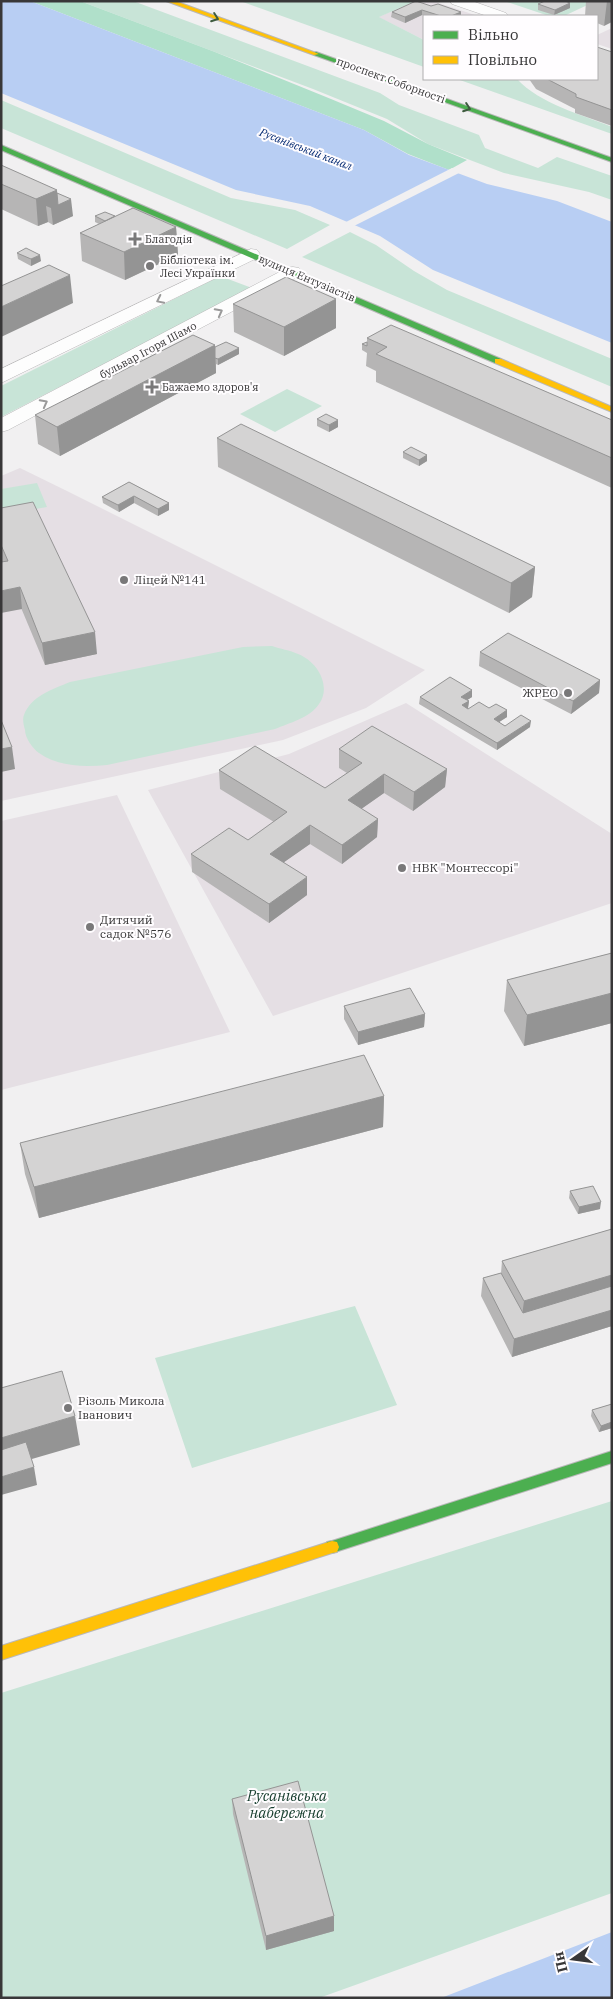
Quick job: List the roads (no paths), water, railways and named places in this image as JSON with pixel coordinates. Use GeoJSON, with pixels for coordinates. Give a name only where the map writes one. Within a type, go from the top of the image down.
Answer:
{"type":"FeatureCollection","features":[{"type":"Feature","properties":{"kind":"main road","name":"проспект Соборності"},"geometry":{"type":"LineString","coordinates":[[170,1],[612,160]]}},
{"type":"Feature","properties":{"kind":"main road","name":"вулиця Ентузіастів"},"geometry":{"type":"LineString","coordinates":[[1,147],[612,410]]}},
{"type":"Feature","properties":{"kind":"main road"},"geometry":{"type":"LineString","coordinates":[[1,1653],[612,1457]]}},
{"type":"Feature","properties":{"kind":"street"},"geometry":{"type":"LineString","coordinates":[[463,2],[498,15]]}},
{"type":"Feature","properties":{"kind":"street"},"geometry":{"type":"LineString","coordinates":[[1,377],[251,254]]}},
{"type":"Feature","properties":{"kind":"street","name":"бульвар Ігоря Шамо"},"geometry":{"type":"LineString","coordinates":[[1,426],[293,272]]}},
{"type":"Feature","properties":{"kind":"water","name":"Русанівський канал"},"geometry":{"type":"Polygon","coordinates":[[[1,1],[30,1],[364,130],[409,155],[487,184],[557,201],[612,222],[612,343],[433,270],[380,236],[310,206],[236,190],[1,93],[1,1]]]}},
{"type":"Feature","properties":{"kind":"water"},"geometry":{"type":"Polygon","coordinates":[[[612,1932],[612,1998],[441,1998],[612,1932]]]}},
{"type":"Feature","properties":{"kind":"place","name":"Благодія"},"geometry":{"type":"Point","coordinates":[135,239]}},
{"type":"Feature","properties":{"kind":"place","name":"Бібліотека ім. Лесі Українки"},"geometry":{"type":"Point","coordinates":[150,266]}},
{"type":"Feature","properties":{"kind":"place","name":"Бажаемо здоров'я"},"geometry":{"type":"Point","coordinates":[152,387]}},
{"type":"Feature","properties":{"kind":"place","name":"Ліцей №141"},"geometry":{"type":"Point","coordinates":[124,580]}},
{"type":"Feature","properties":{"kind":"place","name":"ЖРЕО"},"geometry":{"type":"Point","coordinates":[568,693]}},
{"type":"Feature","properties":{"kind":"place","name":"НВК \"Монтессорі\""},"geometry":{"type":"Point","coordinates":[402,868]}},
{"type":"Feature","properties":{"kind":"place","name":"Дитячий садок №576"},"geometry":{"type":"Point","coordinates":[90,927]}},
{"type":"Feature","properties":{"kind":"place","name":"Різоль Микола Іванович"},"geometry":{"type":"Point","coordinates":[68,1408]}},
{"type":"Feature","properties":{"kind":"park label","name":"Русанівська набережна"},"geometry":{"type":"Point","coordinates":[287,1804]}}]}
